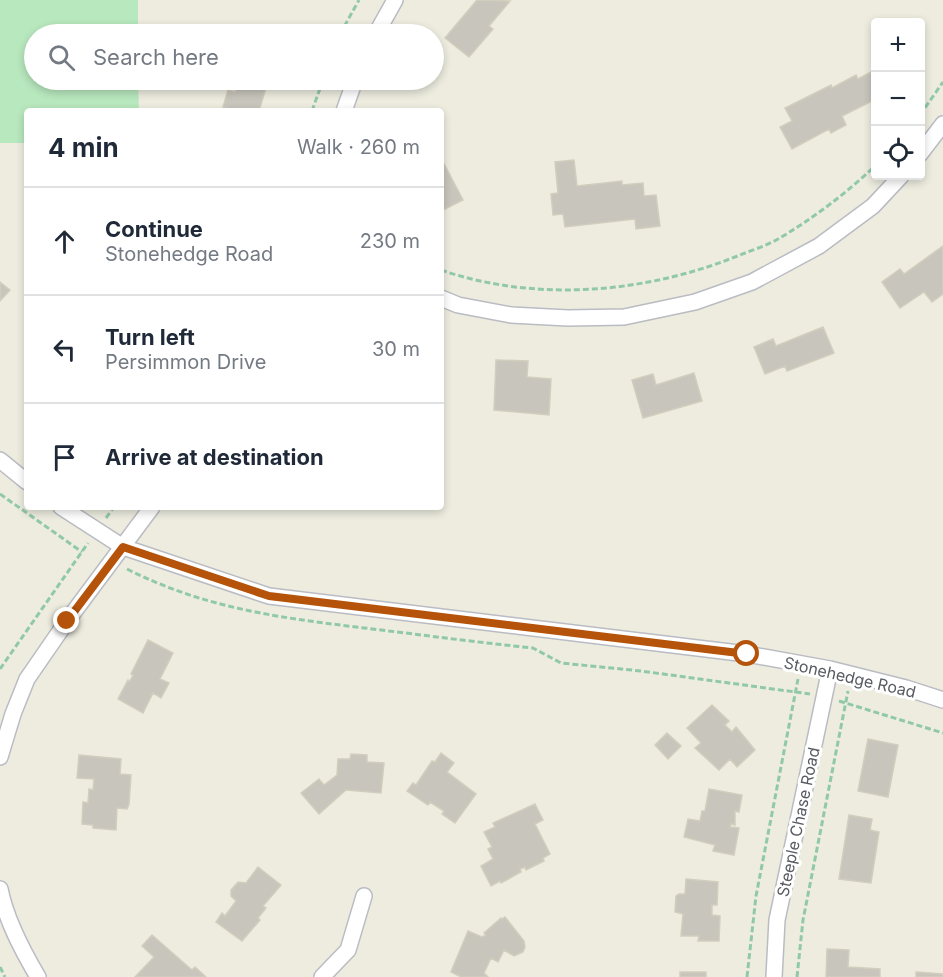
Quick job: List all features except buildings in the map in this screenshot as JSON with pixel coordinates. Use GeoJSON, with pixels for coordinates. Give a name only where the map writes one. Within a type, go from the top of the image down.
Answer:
{"type":"FeatureCollection","features":[{"type":"Feature","properties":{"kind":"street"},"geometry":{"type":"LineString","coordinates":[[382,24],[395,0]]}},
{"type":"Feature","properties":{"kind":"street"},"geometry":{"type":"LineString","coordinates":[[345,108],[351,90]]}},
{"type":"Feature","properties":{"kind":"street"},"geometry":{"type":"LineString","coordinates":[[925,149],[943,124]]}},
{"type":"Feature","properties":{"kind":"street"},"geometry":{"type":"LineString","coordinates":[[444,299],[458,305],[511,315],[568,318],[624,316],[695,302],[752,282],[819,246],[873,206],[897,180]]}},
{"type":"Feature","properties":{"kind":"street"},"geometry":{"type":"LineString","coordinates":[[0,460],[24,480]]}},
{"type":"Feature","properties":{"kind":"street","name":"Stonehedge Road"},"geometry":{"type":"LineString","coordinates":[[66,510],[123,547],[269,596],[747,654],[830,669],[943,700]]}},
{"type":"Feature","properties":{"kind":"street"},"geometry":{"type":"LineString","coordinates":[[0,758],[13,714],[27,680],[67,621],[150,510]]}},
{"type":"Feature","properties":{"kind":"street","name":"Steeple Chase Road"},"geometry":{"type":"LineString","coordinates":[[774,977],[777,920],[830,669]]}},
{"type":"Feature","properties":{"kind":"street"},"geometry":{"type":"LineString","coordinates":[[0,889],[3,907],[25,956],[38,977]]}},
{"type":"Feature","properties":{"kind":"street"},"geometry":{"type":"LineString","coordinates":[[322,977],[348,950],[364,896]]}},
{"type":"Feature","properties":{"kind":"path"},"geometry":{"type":"LineString","coordinates":[[346,24],[359,0]]}},
{"type":"Feature","properties":{"kind":"path"},"geometry":{"type":"LineString","coordinates":[[925,109],[943,82]]}},
{"type":"Feature","properties":{"kind":"path"},"geometry":{"type":"LineString","coordinates":[[313,108],[319,90]]}},
{"type":"Feature","properties":{"kind":"path"},"geometry":{"type":"LineString","coordinates":[[444,271],[497,284],[555,289],[598,289],[647,283],[682,275],[719,264],[777,240],[871,169]]}},
{"type":"Feature","properties":{"kind":"path"},"geometry":{"type":"LineString","coordinates":[[0,494],[82,552]]}},
{"type":"Feature","properties":{"kind":"path"},"geometry":{"type":"LineString","coordinates":[[0,669],[112,510]]}},
{"type":"Feature","properties":{"kind":"path"},"geometry":{"type":"LineString","coordinates":[[87,544],[150,580],[179,592],[248,612],[533,648],[561,663],[641,670],[824,697],[943,733]]}},
{"type":"Feature","properties":{"kind":"path"},"geometry":{"type":"LineString","coordinates":[[747,977],[756,896],[798,678]]}},
{"type":"Feature","properties":{"kind":"path"},"geometry":{"type":"LineString","coordinates":[[797,977],[803,920],[848,690]]}},
{"type":"Feature","properties":{"kind":"path"},"geometry":{"type":"LineString","coordinates":[[0,968],[5,977]]}},
{"type":"Feature","properties":{"kind":"green space"},"geometry":{"type":"Polygon","coordinates":[[[0,0],[138,0],[138,24],[24,24],[24,90],[138,90],[139,108],[24,108],[24,143],[0,143],[0,0]]]}},
{"type":"Feature","properties":{"kind":"route"},"geometry":{"type":"LineString","coordinates":[[67,621],[123,547],[269,596],[747,654]]}}]}
